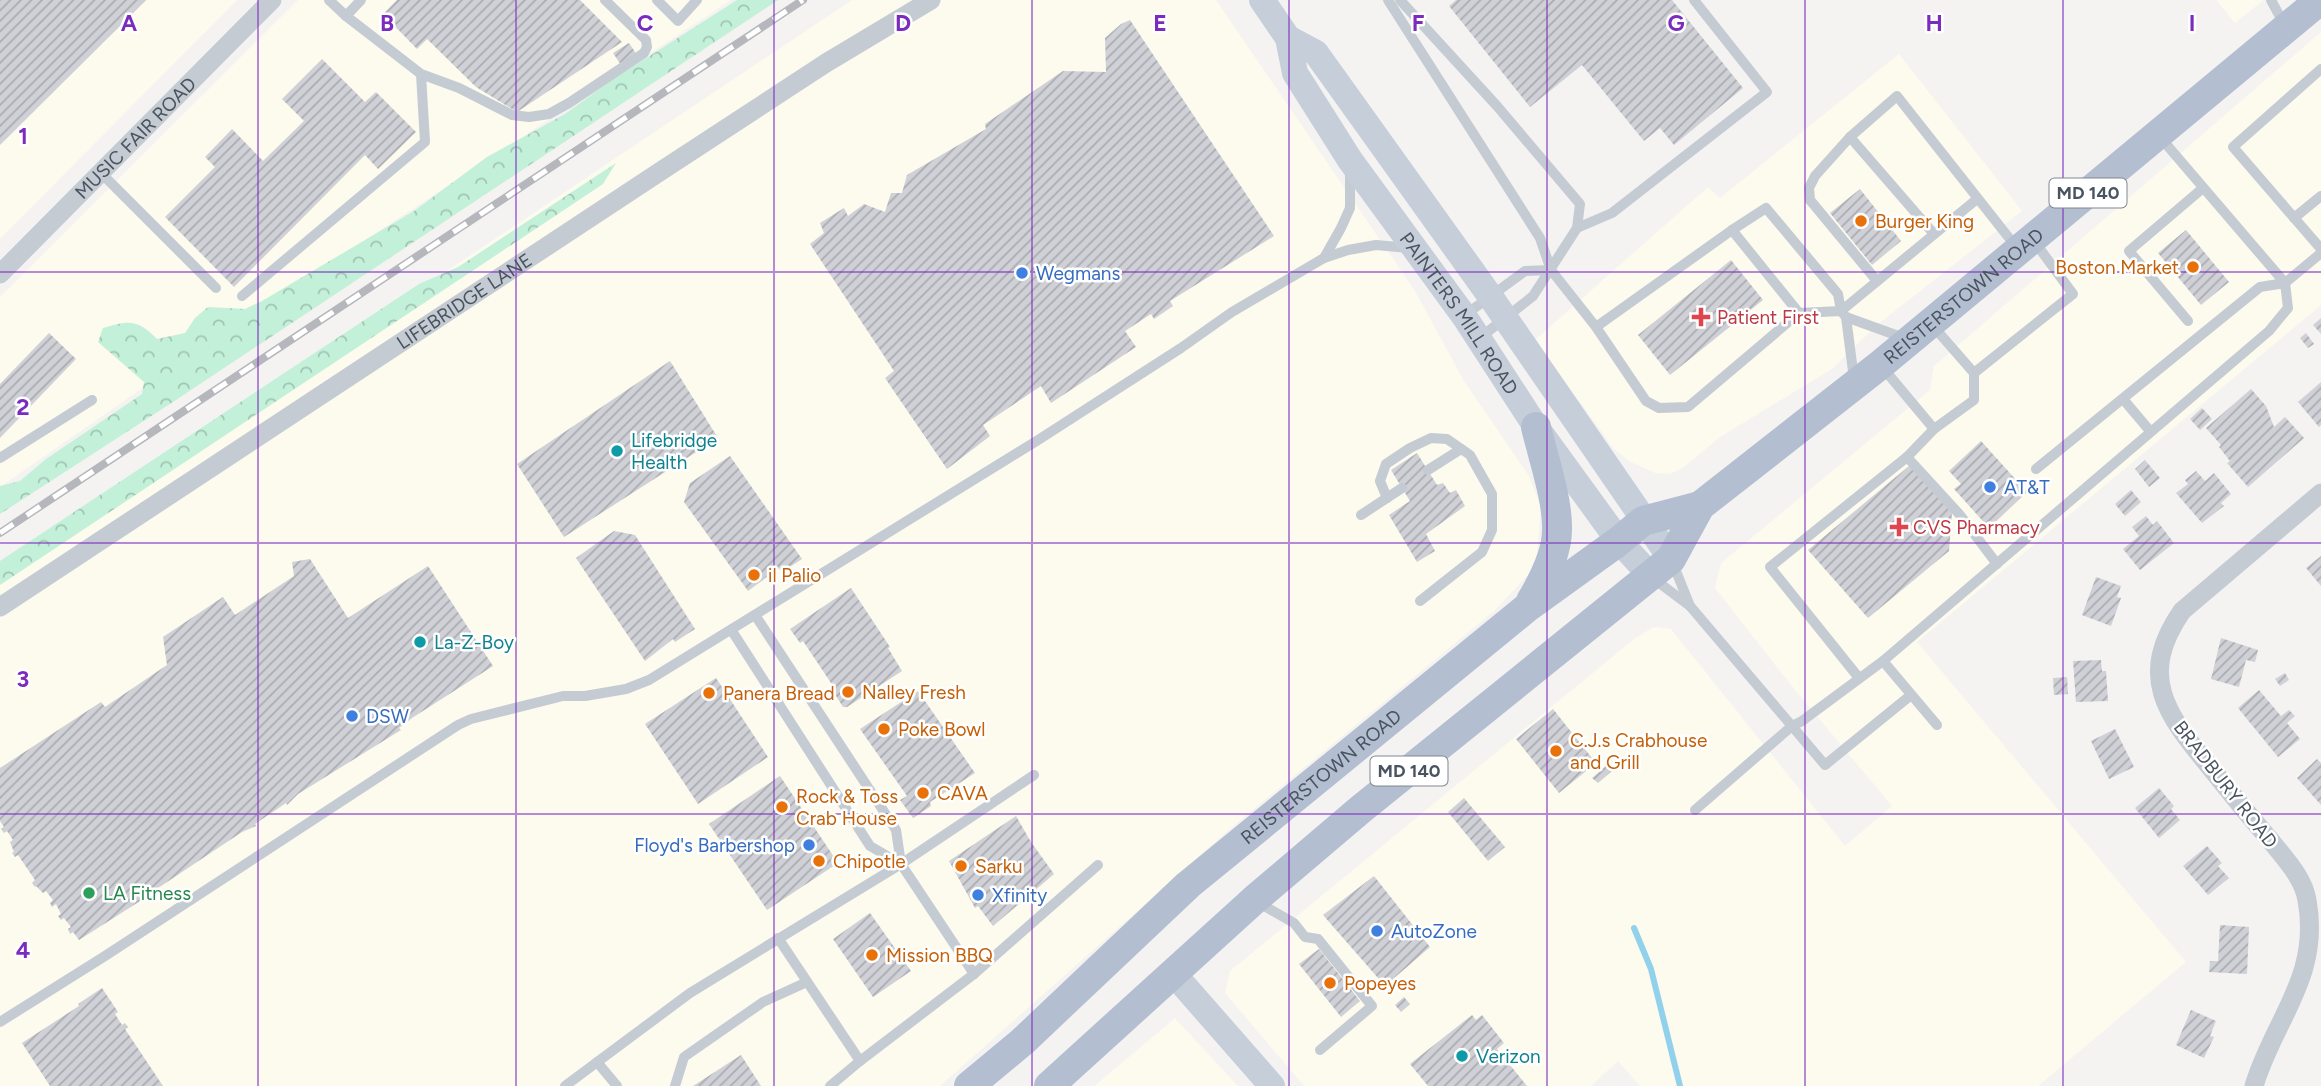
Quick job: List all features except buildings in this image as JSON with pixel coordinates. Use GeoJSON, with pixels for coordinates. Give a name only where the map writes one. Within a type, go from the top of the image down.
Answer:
{"type":"FeatureCollection","features":[{"type":"Feature","properties":{"kind":"main road","name":"PAINTERS MILL ROAD"},"geometry":{"type":"LineString","coordinates":[[1262,0],[1288,38],[1295,73],[1350,160],[1480,339],[1536,428],[1619,541],[1661,567]]}},
{"type":"Feature","properties":{"kind":"main road","name":"REISTERSTOWN ROAD"},"geometry":{"type":"LineString","coordinates":[[1049,1086],[1254,900],[1361,809],[1661,567],[1700,506],[1880,365],[2320,0]]}},
{"type":"Feature","properties":{"kind":"main road","name":"PAINTERS MILL ROAD"},"geometry":{"type":"LineString","coordinates":[[1288,38],[1316,53],[1490,296],[1643,521],[1661,567]]}},
{"type":"Feature","properties":{"kind":"main road"},"geometry":{"type":"LineString","coordinates":[[1529,606],[1546,572],[1557,530],[1556,509],[1536,428]]}},
{"type":"Feature","properties":{"kind":"main road","name":"REISTERSTOWN ROAD"},"geometry":{"type":"LineString","coordinates":[[969,1086],[1071,997],[1188,884],[1529,606],[1643,521],[1700,506]]}},
{"type":"Feature","properties":{"kind":"main road"},"geometry":{"type":"LineString","coordinates":[[1173,973],[1272,1086]]}},
{"type":"Feature","properties":{"kind":"street","name":"MUSIC FAIR ROAD"},"geometry":{"type":"LineString","coordinates":[[0,274],[272,0]]}},
{"type":"Feature","properties":{"kind":"street","name":"LIFEBRIDGE LANE"},"geometry":{"type":"LineString","coordinates":[[0,607],[826,63],[932,0]]}},
{"type":"Feature","properties":{"kind":"street","name":"BRADBURY ROAD"},"geometry":{"type":"LineString","coordinates":[[2254,1086],[2265,1055],[2299,989],[2306,964],[2309,917],[2314,896],[2180,732],[2165,705],[2160,685],[2161,664],[2171,628],[2182,611],[2321,493]]}},
{"type":"Feature","properties":{"kind":"lane"},"geometry":{"type":"LineString","coordinates":[[329,0],[421,74],[459,88],[512,115],[529,117],[549,114],[644,53],[646,40],[605,0]]}},
{"type":"Feature","properties":{"kind":"lane"},"geometry":{"type":"LineString","coordinates":[[346,16],[361,0]]}},
{"type":"Feature","properties":{"kind":"lane"},"geometry":{"type":"LineString","coordinates":[[657,0],[678,20],[697,0]]}},
{"type":"Feature","properties":{"kind":"lane"},"geometry":{"type":"LineString","coordinates":[[1388,0],[1540,238],[1552,270],[1596,327],[1646,401],[1659,408],[1688,407],[1799,313],[1844,314],[1920,332],[1974,373]]}},
{"type":"Feature","properties":{"kind":"lane"},"geometry":{"type":"LineString","coordinates":[[1399,0],[1497,106],[1580,204],[1577,228],[1533,296],[1480,339]]}},
{"type":"Feature","properties":{"kind":"lane"},"geometry":{"type":"LineString","coordinates":[[1577,228],[1612,213],[1767,92],[1694,0]]}},
{"type":"Feature","properties":{"kind":"lane"},"geometry":{"type":"LineString","coordinates":[[2271,0],[2287,28]]}},
{"type":"Feature","properties":{"kind":"lane"},"geometry":{"type":"LineString","coordinates":[[2036,469],[2260,287],[2285,283],[2321,251],[2233,147],[2321,69]]}},
{"type":"Feature","properties":{"kind":"lane"},"geometry":{"type":"LineString","coordinates":[[242,296],[425,142],[421,74]]}},
{"type":"Feature","properties":{"kind":"lane"},"geometry":{"type":"LineString","coordinates":[[1877,281],[1810,200],[1809,188],[1815,176],[1850,137],[1897,96],[1978,199],[2073,294],[1974,373]]}},
{"type":"Feature","properties":{"kind":"lane"},"geometry":{"type":"LineString","coordinates":[[1695,810],[1792,726],[1882,661],[1997,564],[2269,331],[2288,308],[2285,283],[2158,134]]}},
{"type":"Feature","properties":{"kind":"lane"},"geometry":{"type":"LineString","coordinates":[[1850,137],[1934,234]]}},
{"type":"Feature","properties":{"kind":"lane"},"geometry":{"type":"LineString","coordinates":[[1324,258],[1350,208],[1350,160]]}},
{"type":"Feature","properties":{"kind":"lane"},"geometry":{"type":"LineString","coordinates":[[101,173],[216,288]]}},
{"type":"Feature","properties":{"kind":"lane"},"geometry":{"type":"LineString","coordinates":[[2188,321],[2129,251],[2203,188]]}},
{"type":"Feature","properties":{"kind":"lane"},"geometry":{"type":"LineString","coordinates":[[2294,218],[2321,196]]}},
{"type":"Feature","properties":{"kind":"lane"},"geometry":{"type":"LineString","coordinates":[[1844,314],[1877,281],[1978,199]]}},
{"type":"Feature","properties":{"kind":"lane"},"geometry":{"type":"LineString","coordinates":[[1596,327],[1766,208],[1838,294],[1844,314],[1855,385]]}},
{"type":"Feature","properties":{"kind":"lane"},"geometry":{"type":"LineString","coordinates":[[1732,230],[1799,313]]}},
{"type":"Feature","properties":{"kind":"lane"},"geometry":{"type":"LineString","coordinates":[[0,1022],[192,900],[458,725],[471,719],[563,695],[585,696],[626,689],[649,680],[1135,379],[1233,312],[1324,258],[1376,245],[1413,248]]}},
{"type":"Feature","properties":{"kind":"lane"},"geometry":{"type":"LineString","coordinates":[[1464,316],[1525,271],[1552,270]]}},
{"type":"Feature","properties":{"kind":"lane"},"geometry":{"type":"LineString","coordinates":[[1880,365],[1934,429]]}},
{"type":"Feature","properties":{"kind":"lane"},"geometry":{"type":"LineString","coordinates":[[1859,678],[1770,567],[1907,457],[1934,429],[1974,400],[1974,373]]}},
{"type":"Feature","properties":{"kind":"lane"},"geometry":{"type":"LineString","coordinates":[[2123,399],[2150,431]]}},
{"type":"Feature","properties":{"kind":"lane"},"geometry":{"type":"LineString","coordinates":[[0,458],[92,400]]}},
{"type":"Feature","properties":{"kind":"lane"},"geometry":{"type":"LineString","coordinates":[[1387,498],[1380,481],[1385,464],[1410,447],[1431,438],[1447,439],[1470,455],[1492,494],[1492,530],[1482,552],[1420,601]]}},
{"type":"Feature","properties":{"kind":"lane"},"geometry":{"type":"LineString","coordinates":[[1428,470],[1461,449]]}},
{"type":"Feature","properties":{"kind":"lane"},"geometry":{"type":"LineString","coordinates":[[1907,457],[1960,515],[1997,564]]}},
{"type":"Feature","properties":{"kind":"lane"},"geometry":{"type":"LineString","coordinates":[[1361,515],[1402,488]]}},
{"type":"Feature","properties":{"kind":"lane"},"geometry":{"type":"LineString","coordinates":[[1661,567],[1690,606]]}},
{"type":"Feature","properties":{"kind":"lane"},"geometry":{"type":"LineString","coordinates":[[1661,567],[1690,606],[1825,765],[1911,695]]}},
{"type":"Feature","properties":{"kind":"lane"},"geometry":{"type":"LineString","coordinates":[[755,615],[896,830],[901,864],[974,974]]}},
{"type":"Feature","properties":{"kind":"lane"},"geometry":{"type":"LineString","coordinates":[[732,631],[870,846],[901,864]]}},
{"type":"Feature","properties":{"kind":"lane"},"geometry":{"type":"LineString","coordinates":[[1882,661],[1937,725]]}},
{"type":"Feature","properties":{"kind":"lane"},"geometry":{"type":"LineString","coordinates":[[567,1085],[690,993],[901,864],[1034,775]]}},
{"type":"Feature","properties":{"kind":"lane"},"geometry":{"type":"LineString","coordinates":[[830,1086],[974,974],[1098,865]]}},
{"type":"Feature","properties":{"kind":"lane"},"geometry":{"type":"LineString","coordinates":[[1254,900],[1294,923],[1305,937],[1318,939],[1372,1006],[1320,1050]]}},
{"type":"Feature","properties":{"kind":"lane"},"geometry":{"type":"LineString","coordinates":[[778,937],[860,1061]]}},
{"type":"Feature","properties":{"kind":"lane"},"geometry":{"type":"LineString","coordinates":[[675,1086],[684,1057],[762,1002],[807,982]]}},
{"type":"Feature","properties":{"kind":"lane"},"geometry":{"type":"LineString","coordinates":[[597,1062],[617,1086]]}},
{"type":"Feature","properties":{"kind":"shaded area"},"geometry":{"type":"Polygon","coordinates":[[[0,0],[237,0],[0,239],[0,0]]]}},
{"type":"Feature","properties":{"kind":"shaded area"},"geometry":{"type":"Polygon","coordinates":[[[298,0],[731,0],[193,353],[0,487],[0,297],[298,0]]]}},
{"type":"Feature","properties":{"kind":"shaded area"},"geometry":{"type":"Polygon","coordinates":[[[852,0],[1216,0],[1415,291],[1464,381],[1529,476],[1541,507],[1537,555],[1528,575],[1494,611],[1232,827],[940,1086],[0,1086],[0,570],[852,0]]]}},
{"type":"Feature","properties":{"kind":"shaded area"},"geometry":{"type":"Polygon","coordinates":[[[2216,0],[2264,0],[2235,23],[2216,0]]]}},
{"type":"Feature","properties":{"kind":"shaded area"},"geometry":{"type":"Polygon","coordinates":[[[2321,32],[2321,305],[1917,642],[2186,962],[2038,1086],[1640,1086],[1618,1061],[1591,1086],[1304,1086],[1225,993],[1230,971],[1634,639],[1654,627],[1671,629],[1845,846],[1892,806],[1795,690],[1715,588],[1721,563],[1930,390],[1934,366],[2321,32]]]}},
{"type":"Feature","properties":{"kind":"shaded area"},"geometry":{"type":"Polygon","coordinates":[[[1899,54],[2022,211],[1877,325],[1832,369],[1720,437],[1683,468],[1670,474],[1655,473],[1629,461],[1614,449],[1535,340],[1708,187],[1720,198],[1899,54]]]}},
{"type":"Feature","properties":{"kind":"shaded area"},"geometry":{"type":"Polygon","coordinates":[[[1175,1018],[1238,1086],[1094,1086],[1175,1018]]]}},
{"type":"Feature","properties":{"kind":"green space"},"geometry":{"type":"Polygon","coordinates":[[[737,0],[778,0],[0,514],[0,486],[20,481],[46,459],[142,394],[144,382],[98,342],[103,328],[133,323],[157,339],[185,333],[195,318],[208,307],[245,309],[262,301],[414,211],[487,157],[565,114],[612,80],[737,0]]]}},
{"type":"Feature","properties":{"kind":"green space"},"geometry":{"type":"Polygon","coordinates":[[[616,163],[603,184],[0,585],[0,561],[419,284],[458,267],[616,163]]]}},
{"type":"Feature","properties":{"kind":"waterway"},"geometry":{"type":"LineString","coordinates":[[1634,928],[1651,969],[1680,1086]]}},
{"type":"Feature","properties":{"kind":"railway"},"geometry":{"type":"LineString","coordinates":[[0,533],[803,0]]}},
{"type":"Feature","properties":{"kind":"place","name":"Burger King"},"geometry":{"type":"Point","coordinates":[1861,221]}},
{"type":"Feature","properties":{"kind":"place","name":"Boston Market"},"geometry":{"type":"Point","coordinates":[2193,267]}},
{"type":"Feature","properties":{"kind":"place","name":"Wegmans"},"geometry":{"type":"Point","coordinates":[1022,273]}},
{"type":"Feature","properties":{"kind":"place","name":"Patient First"},"geometry":{"type":"Point","coordinates":[1701,317]}},
{"type":"Feature","properties":{"kind":"place","name":"Lifebridge Health"},"geometry":{"type":"Point","coordinates":[617,451]}},
{"type":"Feature","properties":{"kind":"place","name":"AT&T"},"geometry":{"type":"Point","coordinates":[1990,487]}},
{"type":"Feature","properties":{"kind":"place","name":"CVS Pharmacy"},"geometry":{"type":"Point","coordinates":[1899,527]}},
{"type":"Feature","properties":{"kind":"place","name":"il Palio"},"geometry":{"type":"Point","coordinates":[754,575]}},
{"type":"Feature","properties":{"kind":"place","name":"La-Z-Boy"},"geometry":{"type":"Point","coordinates":[420,642]}},
{"type":"Feature","properties":{"kind":"place","name":"Nalley Fresh"},"geometry":{"type":"Point","coordinates":[848,692]}},
{"type":"Feature","properties":{"kind":"place","name":"Panera Bread"},"geometry":{"type":"Point","coordinates":[709,693]}},
{"type":"Feature","properties":{"kind":"place","name":"DSW"},"geometry":{"type":"Point","coordinates":[352,716]}},
{"type":"Feature","properties":{"kind":"place","name":"Poke Bowl"},"geometry":{"type":"Point","coordinates":[884,729]}},
{"type":"Feature","properties":{"kind":"place","name":"C.J.s Crabhouse and Grill"},"geometry":{"type":"Point","coordinates":[1556,751]}},
{"type":"Feature","properties":{"kind":"place","name":"CAVA"},"geometry":{"type":"Point","coordinates":[923,793]}},
{"type":"Feature","properties":{"kind":"place","name":"Rock & Toss Crab House"},"geometry":{"type":"Point","coordinates":[782,807]}},
{"type":"Feature","properties":{"kind":"place","name":"Floyd's Barbershop"},"geometry":{"type":"Point","coordinates":[809,845]}},
{"type":"Feature","properties":{"kind":"place","name":"Chipotle"},"geometry":{"type":"Point","coordinates":[819,861]}},
{"type":"Feature","properties":{"kind":"place","name":"Sarku"},"geometry":{"type":"Point","coordinates":[961,866]}},
{"type":"Feature","properties":{"kind":"place","name":"LA Fitness"},"geometry":{"type":"Point","coordinates":[89,893]}},
{"type":"Feature","properties":{"kind":"place","name":"Xfinity"},"geometry":{"type":"Point","coordinates":[978,895]}},
{"type":"Feature","properties":{"kind":"place","name":"AutoZone"},"geometry":{"type":"Point","coordinates":[1377,931]}},
{"type":"Feature","properties":{"kind":"place","name":"Mission BBQ"},"geometry":{"type":"Point","coordinates":[872,955]}},
{"type":"Feature","properties":{"kind":"place","name":"Popeyes"},"geometry":{"type":"Point","coordinates":[1330,983]}},
{"type":"Feature","properties":{"kind":"place","name":"Verizon"},"geometry":{"type":"Point","coordinates":[1462,1056]}}]}
